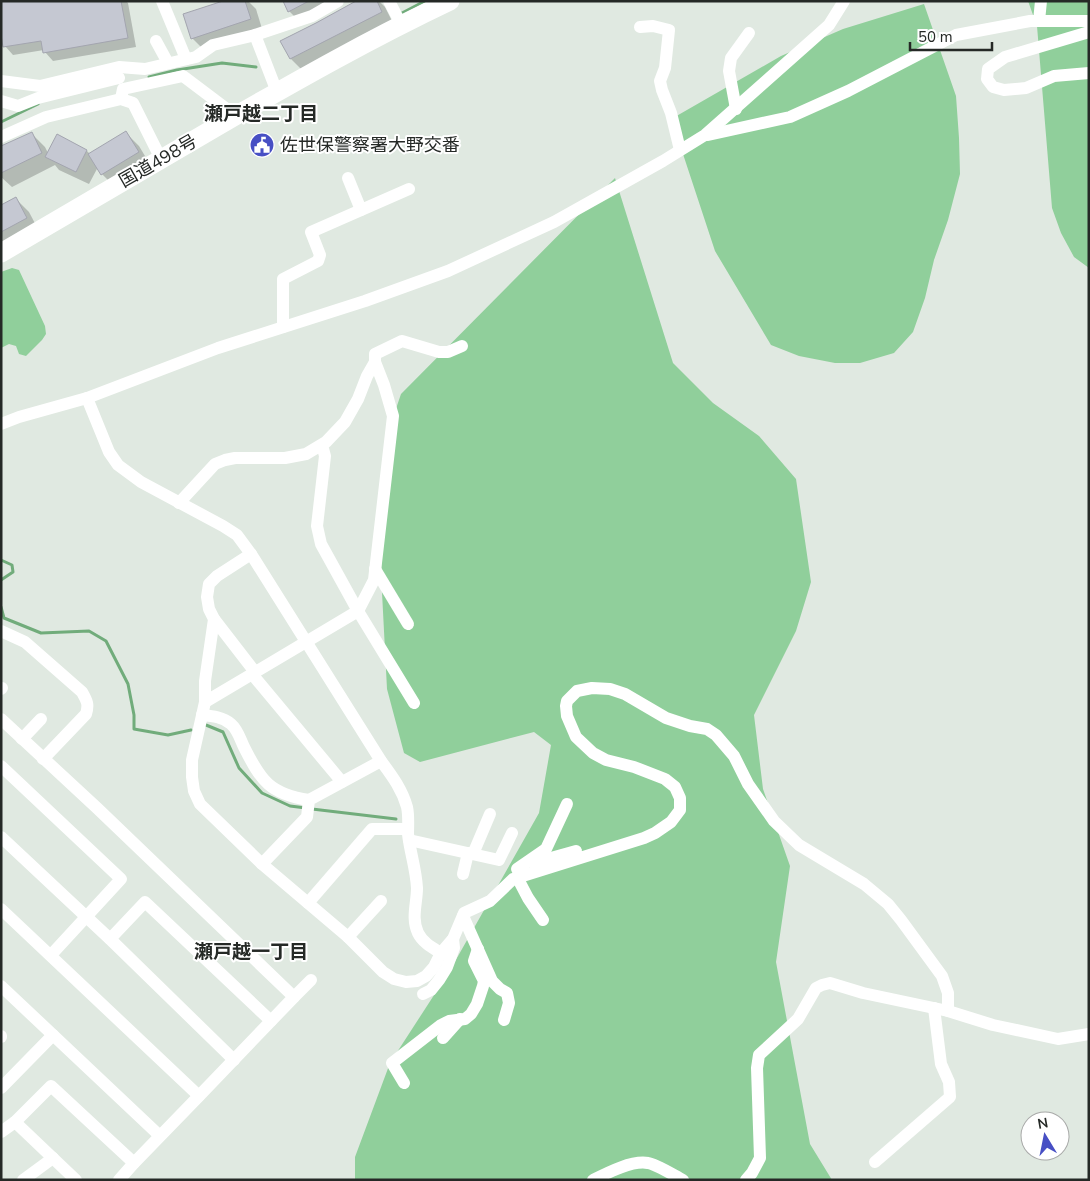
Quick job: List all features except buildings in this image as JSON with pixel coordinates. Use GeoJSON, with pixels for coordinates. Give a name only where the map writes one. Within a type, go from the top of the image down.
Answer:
{"type":"FeatureCollection","features":[{"type":"Feature","properties":{"kind":"highway","name":"国道498号"},"geometry":{"type":"LineString","coordinates":[[1,253],[277,92],[401,24],[450,1]]}},
{"type":"Feature","properties":{"kind":"street"},"geometry":{"type":"LineString","coordinates":[[162,1],[186,59]]}},
{"type":"Feature","properties":{"kind":"street"},"geometry":{"type":"LineString","coordinates":[[1,137],[119,83],[145,69],[196,57],[213,46],[312,16],[338,1]]}},
{"type":"Feature","properties":{"kind":"street"},"geometry":{"type":"LineString","coordinates":[[389,1],[401,24]]}},
{"type":"Feature","properties":{"kind":"street"},"geometry":{"type":"LineString","coordinates":[[1,424],[87,398],[218,348],[364,301],[448,271],[554,222],[706,136],[829,25],[844,1]]}},
{"type":"Feature","properties":{"kind":"street"},"geometry":{"type":"LineString","coordinates":[[1039,21],[1041,1]]}},
{"type":"Feature","properties":{"kind":"street"},"geometry":{"type":"LineString","coordinates":[[706,136],[790,117],[956,35],[1030,21],[1089,21]]}},
{"type":"Feature","properties":{"kind":"street"},"geometry":{"type":"LineString","coordinates":[[640,27],[653,26],[669,30],[665,68],[660,81],[671,113],[680,150]]}},
{"type":"Feature","properties":{"kind":"street"},"geometry":{"type":"LineString","coordinates":[[1089,32],[1005,57],[988,69],[988,80],[993,88],[1004,90],[1026,88],[1054,76],[1089,73]]}},
{"type":"Feature","properties":{"kind":"street"},"geometry":{"type":"LineString","coordinates":[[736,109],[729,71],[731,58],[749,33]]}},
{"type":"Feature","properties":{"kind":"street"},"geometry":{"type":"LineString","coordinates":[[255,34],[277,92]]}},
{"type":"Feature","properties":{"kind":"street"},"geometry":{"type":"LineString","coordinates":[[156,41],[168,64]]}},
{"type":"Feature","properties":{"kind":"street"},"geometry":{"type":"LineString","coordinates":[[1,82],[40,86],[119,83],[183,76],[236,116]]}},
{"type":"Feature","properties":{"kind":"street"},"geometry":{"type":"LineString","coordinates":[[1,101],[18,106],[38,98],[119,83]]}},
{"type":"Feature","properties":{"kind":"street"},"geometry":{"type":"LineString","coordinates":[[119,83],[132,103],[161,159]]}},
{"type":"Feature","properties":{"kind":"street"},"geometry":{"type":"LineString","coordinates":[[348,178],[361,210]]}},
{"type":"Feature","properties":{"kind":"street"},"geometry":{"type":"LineString","coordinates":[[283,327],[283,279],[318,261],[320,255],[311,232],[409,189]]}},
{"type":"Feature","properties":{"kind":"street"},"geometry":{"type":"LineString","coordinates":[[205,702],[358,611],[374,580],[392,416],[384,385],[375,362],[375,354],[402,341],[439,352],[448,352],[462,346]]}},
{"type":"Feature","properties":{"kind":"street"},"geometry":{"type":"LineString","coordinates":[[179,503],[215,464],[235,458],[285,458],[306,454],[322,445],[345,422],[375,362]]}},
{"type":"Feature","properties":{"kind":"street"},"geometry":{"type":"LineString","coordinates":[[87,398],[109,452],[118,465],[141,482],[237,535],[251,554],[381,761],[402,790],[408,810],[409,834],[416,876],[417,891],[414,920],[418,934],[426,944],[441,953]]}},
{"type":"Feature","properties":{"kind":"street"},"geometry":{"type":"LineString","coordinates":[[322,445],[325,456],[317,526],[321,544],[358,611],[414,703]]}},
{"type":"Feature","properties":{"kind":"street"},"geometry":{"type":"LineString","coordinates":[[251,554],[217,576],[210,584],[207,597],[209,609],[214,619],[253,673],[342,782]]}},
{"type":"Feature","properties":{"kind":"street"},"geometry":{"type":"LineString","coordinates":[[375,569],[408,624]]}},
{"type":"Feature","properties":{"kind":"street"},"geometry":{"type":"LineString","coordinates":[[214,619],[205,681],[205,702],[192,760],[194,791],[200,804],[262,864],[348,937],[383,972],[394,979],[406,982],[417,981],[426,976],[453,939],[464,913],[490,901],[546,849],[567,804]]}},
{"type":"Feature","properties":{"kind":"street"},"geometry":{"type":"LineString","coordinates":[[1,631],[25,642],[82,692],[87,700],[89,706],[86,714],[44,759]]}},
{"type":"Feature","properties":{"kind":"street"},"geometry":{"type":"LineString","coordinates":[[516,875],[644,838],[671,822],[680,810],[680,798],[675,787],[664,779],[634,767],[606,760],[593,753],[576,737],[567,716],[567,701],[577,691],[592,688],[610,689],[625,694],[666,718],[690,726],[707,729],[716,735],[734,756],[748,784],[774,821],[799,845],[864,884],[888,904],[942,976],[948,993],[948,1011]]}},
{"type":"Feature","properties":{"kind":"street"},"geometry":{"type":"LineString","coordinates":[[202,715],[220,718],[230,723],[237,730],[256,770],[266,782],[286,795],[309,801],[381,761]]}},
{"type":"Feature","properties":{"kind":"street"},"geometry":{"type":"LineString","coordinates":[[22,739],[41,719]]}},
{"type":"Feature","properties":{"kind":"street"},"geometry":{"type":"LineString","coordinates":[[1,720],[294,997]]}},
{"type":"Feature","properties":{"kind":"street"},"geometry":{"type":"LineString","coordinates":[[1,766],[121,879],[51,956]]}},
{"type":"Feature","properties":{"kind":"street"},"geometry":{"type":"LineString","coordinates":[[262,864],[307,816],[309,801]]}},
{"type":"Feature","properties":{"kind":"street"},"geometry":{"type":"LineString","coordinates":[[463,874],[490,814]]}},
{"type":"Feature","properties":{"kind":"street"},"geometry":{"type":"LineString","coordinates":[[308,903],[372,829],[409,834],[471,854],[499,860],[512,833]]}},
{"type":"Feature","properties":{"kind":"street"},"geometry":{"type":"LineString","coordinates":[[1,837],[86,916],[234,1060]]}},
{"type":"Feature","properties":{"kind":"street"},"geometry":{"type":"LineString","coordinates":[[516,875],[550,858],[576,851]]}},
{"type":"Feature","properties":{"kind":"street"},"geometry":{"type":"LineString","coordinates":[[516,875],[528,898],[543,920]]}},
{"type":"Feature","properties":{"kind":"street"},"geometry":{"type":"LineString","coordinates":[[348,937],[381,901]]}},
{"type":"Feature","properties":{"kind":"street"},"geometry":{"type":"LineString","coordinates":[[110,939],[146,902],[271,1021]]}},
{"type":"Feature","properties":{"kind":"street"},"geometry":{"type":"LineString","coordinates":[[1,909],[199,1096]]}},
{"type":"Feature","properties":{"kind":"street"},"geometry":{"type":"LineString","coordinates":[[463,916],[492,981],[507,993],[509,1004],[504,1020]]}},
{"type":"Feature","properties":{"kind":"street"},"geometry":{"type":"LineString","coordinates":[[423,994],[431,990],[447,967],[454,948],[453,939]]}},
{"type":"Feature","properties":{"kind":"street"},"geometry":{"type":"LineString","coordinates":[[404,1083],[392,1063],[441,1025],[449,1021],[465,1019],[471,1014],[484,986],[484,981],[474,961],[478,949]]}},
{"type":"Feature","properties":{"kind":"street"},"geometry":{"type":"LineString","coordinates":[[119,1180],[312,980]]}},
{"type":"Feature","properties":{"kind":"street"},"geometry":{"type":"LineString","coordinates":[[746,1180],[760,1158],[756,1068],[759,1055],[798,1019],[816,988],[822,985],[830,983],[862,993],[948,1011],[993,1025],[1058,1039],[1089,1034]]}},
{"type":"Feature","properties":{"kind":"street"},"geometry":{"type":"LineString","coordinates":[[1,986],[160,1136]]}},
{"type":"Feature","properties":{"kind":"street"},"geometry":{"type":"LineString","coordinates":[[875,1162],[950,1097],[949,1082],[941,1064],[934,1008]]}},
{"type":"Feature","properties":{"kind":"street"},"geometry":{"type":"LineString","coordinates":[[443,1038],[460,1019]]}},
{"type":"Feature","properties":{"kind":"street"},"geometry":{"type":"LineString","coordinates":[[1,1088],[53,1035]]}},
{"type":"Feature","properties":{"kind":"street"},"geometry":{"type":"LineString","coordinates":[[1,1132],[15,1122],[51,1086],[134,1163]]}},
{"type":"Feature","properties":{"kind":"street"},"geometry":{"type":"LineString","coordinates":[[15,1122],[76,1180]]}},
{"type":"Feature","properties":{"kind":"street"},"geometry":{"type":"LineString","coordinates":[[23,1180],[53,1158]]}},
{"type":"Feature","properties":{"kind":"street"},"geometry":{"type":"LineString","coordinates":[[593,1180],[622,1167],[637,1163],[649,1163],[684,1180]]}},
{"type":"Feature","properties":{"kind":"green space"},"geometry":{"type":"Polygon","coordinates":[[[1028,1],[1089,1],[1089,268],[1074,257],[1061,233],[1052,208],[1037,26],[1028,1]]]}},
{"type":"Feature","properties":{"kind":"green space"},"geometry":{"type":"Polygon","coordinates":[[[924,4],[956,96],[960,174],[948,220],[934,260],[925,298],[913,332],[894,353],[860,363],[835,363],[799,356],[771,345],[715,251],[673,118],[781,56],[843,29],[924,4]]]}},
{"type":"Feature","properties":{"kind":"green space"},"geometry":{"type":"Polygon","coordinates":[[[615,178],[673,363],[713,403],[759,436],[796,479],[811,582],[796,631],[754,715],[763,789],[790,866],[776,962],[810,1144],[832,1180],[355,1180],[355,1157],[390,1063],[449,972],[539,813],[551,745],[534,732],[420,762],[404,753],[387,689],[381,573],[386,438],[401,394],[615,178]]]}},
{"type":"Feature","properties":{"kind":"green space"},"geometry":{"type":"Polygon","coordinates":[[[12,268],[19,270],[45,326],[46,334],[26,356],[19,354],[16,346],[9,344],[1,348],[1,272],[12,268]]]}},
{"type":"Feature","properties":{"kind":"waterway"},"geometry":{"type":"LineString","coordinates":[[402,13],[425,1]]}},
{"type":"Feature","properties":{"kind":"waterway"},"geometry":{"type":"LineString","coordinates":[[149,77],[177,70],[222,63],[256,67]]}},
{"type":"Feature","properties":{"kind":"waterway"},"geometry":{"type":"LineString","coordinates":[[1,122],[38,104]]}},
{"type":"Feature","properties":{"kind":"waterway"},"geometry":{"type":"LineString","coordinates":[[1,560],[12,565],[13,572],[1,580]]}},
{"type":"Feature","properties":{"kind":"waterway"},"geometry":{"type":"LineString","coordinates":[[1,607],[4,618],[41,633],[89,631],[106,641],[128,684],[134,715],[134,729],[168,735],[191,730]]}},
{"type":"Feature","properties":{"kind":"waterway"},"geometry":{"type":"LineString","coordinates":[[206,725],[223,732],[239,768],[262,793],[290,806],[306,808]]}},
{"type":"Feature","properties":{"kind":"waterway"},"geometry":{"type":"LineString","coordinates":[[312,809],[396,819]]}},
{"type":"Feature","properties":{"kind":"place","name":"佐世保警察署大野交番"},"geometry":{"type":"Point","coordinates":[262,145]}},
{"type":"Feature","properties":{"kind":"district","name":"瀬戸越二丁目"},"geometry":{"type":"Point","coordinates":[261,113]}},
{"type":"Feature","properties":{"kind":"district","name":"瀬戸越一丁目"},"geometry":{"type":"Point","coordinates":[251,951]}}]}
